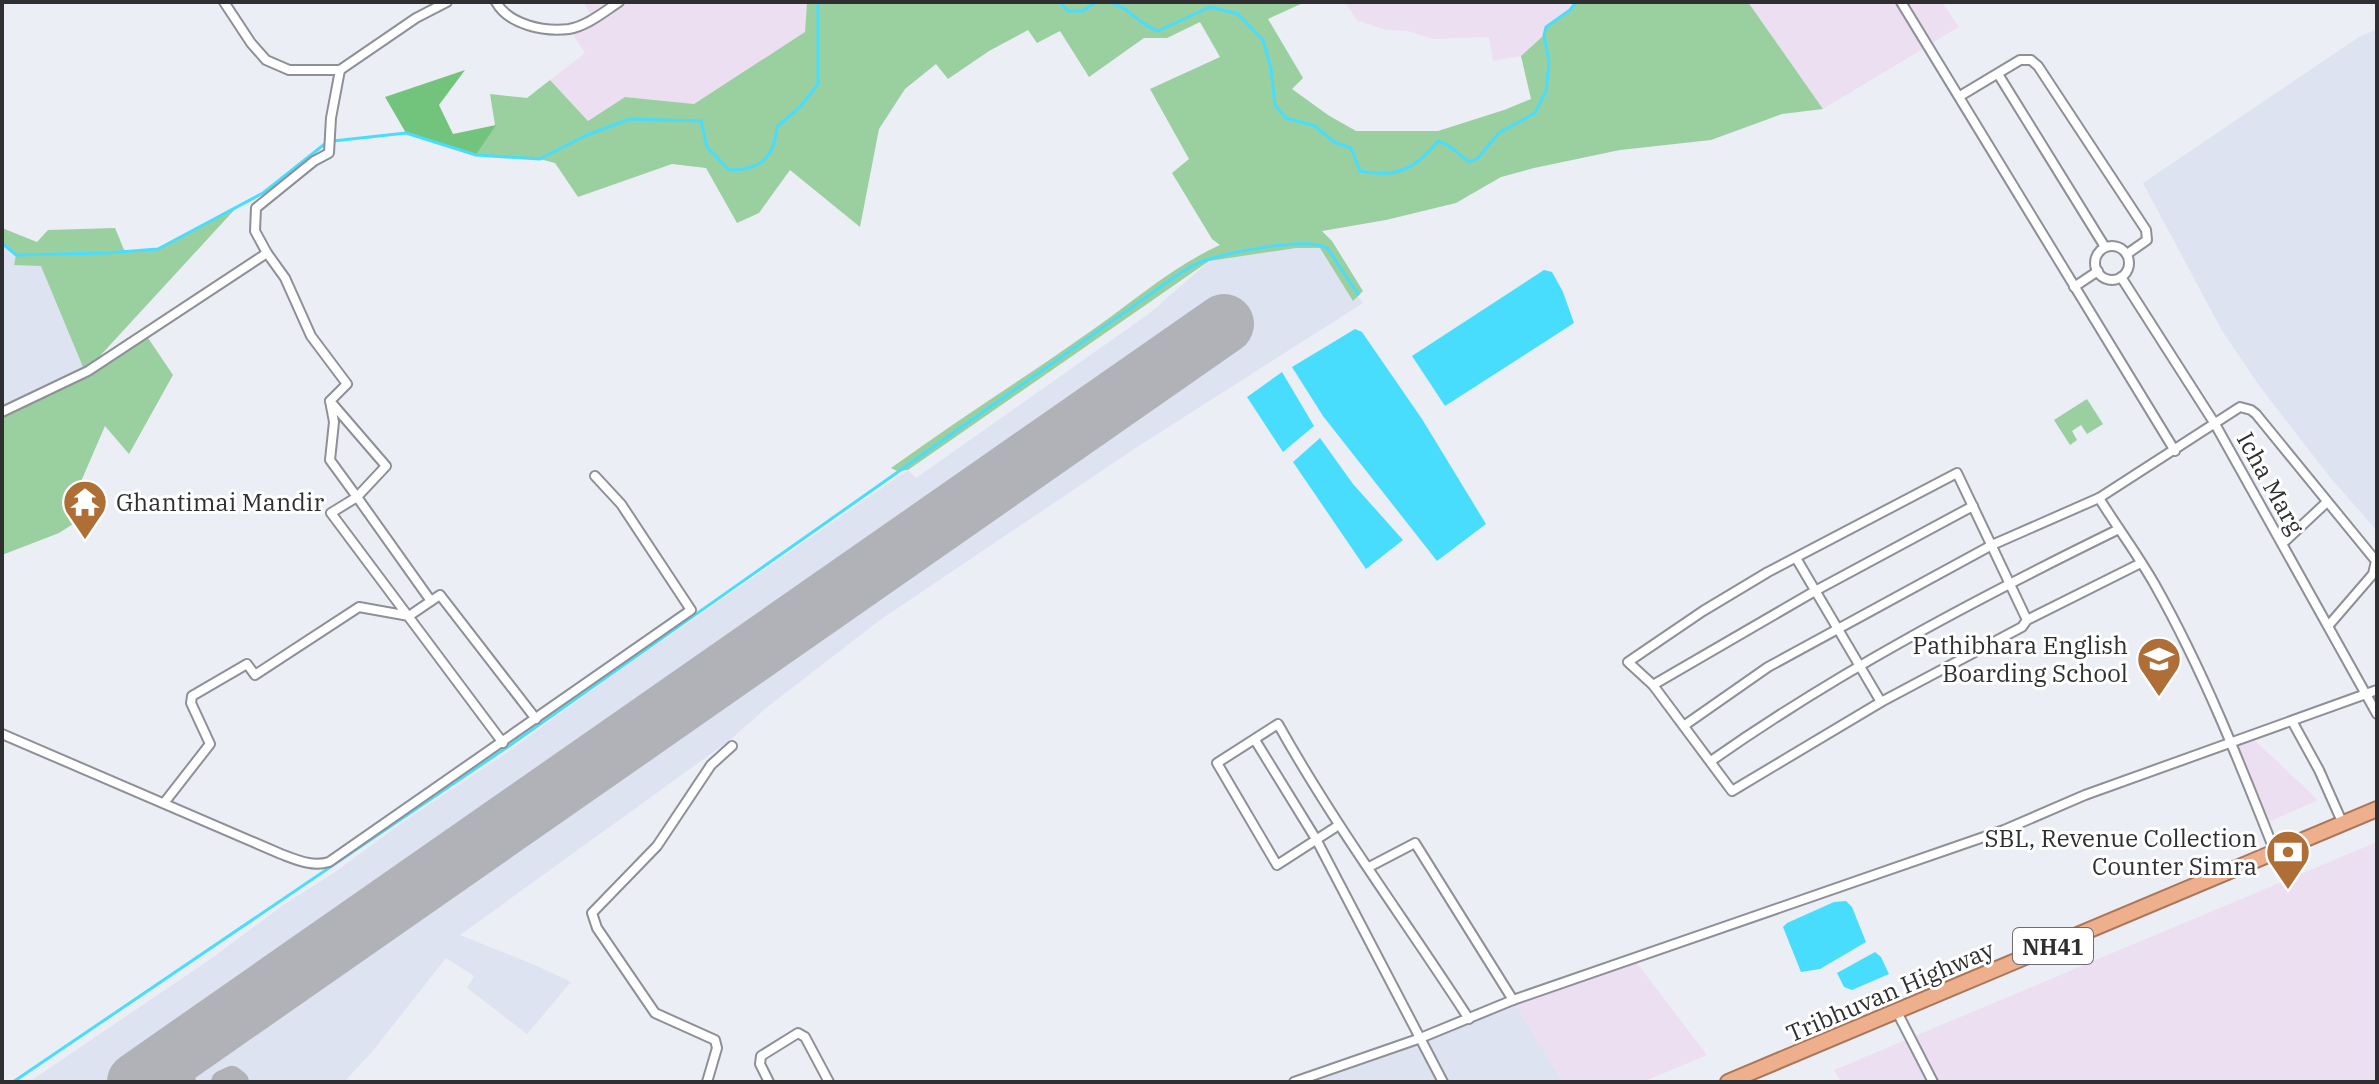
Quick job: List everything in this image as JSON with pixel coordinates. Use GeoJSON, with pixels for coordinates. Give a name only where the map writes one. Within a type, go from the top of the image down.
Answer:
{"type":"FeatureCollection","features":[{"type":"Feature","properties":{"kind":"highway","name":"Tribhuvan Highway"},"geometry":{"type":"LineString","coordinates":[[1728,1082],[2377,809]]}},
{"type":"Feature","properties":{"kind":"street"},"geometry":{"type":"LineString","coordinates":[[224,2],[266,60],[289,70],[340,70],[416,18],[447,2]]}},
{"type":"Feature","properties":{"kind":"street"},"geometry":{"type":"LineString","coordinates":[[496,2],[502,13],[516,23],[569,29],[593,19],[619,2]]}},
{"type":"Feature","properties":{"kind":"street"},"geometry":{"type":"LineString","coordinates":[[1901,2],[2175,451]]}},
{"type":"Feature","properties":{"kind":"street"},"geometry":{"type":"LineString","coordinates":[[1960,96],[2020,60],[2031,60],[2038,66],[2146,230],[2147,240],[2127,254]]}},
{"type":"Feature","properties":{"kind":"street"},"geometry":{"type":"LineString","coordinates":[[330,401],[347,384],[311,336],[285,278],[255,231],[256,208],[314,161],[329,153],[340,70]]}},
{"type":"Feature","properties":{"kind":"street"},"geometry":{"type":"LineString","coordinates":[[1998,74],[2105,247]]}},
{"type":"Feature","properties":{"kind":"street"},"geometry":{"type":"LineString","coordinates":[[2098,271],[2097,255],[2105,247],[2117,247],[2127,254]]}},
{"type":"Feature","properties":{"kind":"street"},"geometry":{"type":"LineString","coordinates":[[2,412],[88,371],[267,253]]}},
{"type":"Feature","properties":{"kind":"street"},"geometry":{"type":"LineString","coordinates":[[2098,271],[2111,279],[2121,277],[2128,267],[2127,254]]}},
{"type":"Feature","properties":{"kind":"street"},"geometry":{"type":"LineString","coordinates":[[2074,287],[2098,271]]}},
{"type":"Feature","properties":{"kind":"street","name":"Icha Marg"},"geometry":{"type":"LineString","coordinates":[[2121,277],[2215,424],[2377,714]]}},
{"type":"Feature","properties":{"kind":"street"},"geometry":{"type":"LineString","coordinates":[[330,401],[334,422],[330,460],[431,601]]}},
{"type":"Feature","properties":{"kind":"street"},"geometry":{"type":"LineString","coordinates":[[330,401],[386,466],[357,497],[331,513],[503,743]]}},
{"type":"Feature","properties":{"kind":"street"},"geometry":{"type":"LineString","coordinates":[[1685,725],[1768,667],[1992,545],[2099,498],[2236,409],[2246,407],[2372,554],[2377,567],[2329,625]]}},
{"type":"Feature","properties":{"kind":"street"},"geometry":{"type":"LineString","coordinates":[[2027,620],[1957,473],[1703,611],[1628,662],[1653,685],[1732,791],[1881,702],[2022,627],[2027,620],[2141,563]]}},
{"type":"Feature","properties":{"kind":"street"},"geometry":{"type":"LineString","coordinates":[[2,734],[281,854],[319,865],[329,862],[691,610],[621,504],[595,476]]}},
{"type":"Feature","properties":{"kind":"street"},"geometry":{"type":"LineString","coordinates":[[2099,498],[2172,617],[2232,741],[2275,852]]}},
{"type":"Feature","properties":{"kind":"street"},"geometry":{"type":"LineString","coordinates":[[2283,543],[2327,502]]}},
{"type":"Feature","properties":{"kind":"street"},"geometry":{"type":"LineString","coordinates":[[1653,685],[1815,591],[1973,506]]}},
{"type":"Feature","properties":{"kind":"street"},"geometry":{"type":"LineString","coordinates":[[1711,761],[1783,711],[1860,666],[2009,583],[2119,529]]}},
{"type":"Feature","properties":{"kind":"street"},"geometry":{"type":"LineString","coordinates":[[1796,558],[1881,702]]}},
{"type":"Feature","properties":{"kind":"street"},"geometry":{"type":"LineString","coordinates":[[164,803],[210,744],[191,703],[192,696],[247,664],[255,675],[359,607],[409,616],[440,595],[536,719]]}},
{"type":"Feature","properties":{"kind":"street"},"geometry":{"type":"LineString","coordinates":[[1294,1082],[1418,1039],[1513,1000],[1934,855],[2232,741],[2377,690]]}},
{"type":"Feature","properties":{"kind":"street"},"geometry":{"type":"LineString","coordinates":[[2292,721],[2319,770],[2343,824]]}},
{"type":"Feature","properties":{"kind":"street"},"geometry":{"type":"LineString","coordinates":[[1339,825],[1277,865],[1217,763],[1278,724],[1312,785],[1369,867],[1469,1019]]}},
{"type":"Feature","properties":{"kind":"street"},"geometry":{"type":"LineString","coordinates":[[1255,740],[1316,839],[1443,1082]]}},
{"type":"Feature","properties":{"kind":"street"},"geometry":{"type":"LineString","coordinates":[[707,1082],[717,1048],[715,1040],[655,1013],[597,928],[592,913],[657,846],[711,765],[732,746]]}},
{"type":"Feature","properties":{"kind":"street"},"geometry":{"type":"LineString","coordinates":[[1369,867],[1415,843],[1513,1000]]}},
{"type":"Feature","properties":{"kind":"street"},"geometry":{"type":"LineString","coordinates":[[1897,1012],[1933,1082]]}},
{"type":"Feature","properties":{"kind":"street"},"geometry":{"type":"LineString","coordinates":[[769,1082],[760,1064],[761,1056],[798,1033],[805,1037],[829,1082]]}},
{"type":"Feature","properties":{"kind":"shaded area"},"geometry":{"type":"Polygon","coordinates":[[[583,2],[807,2],[806,32],[694,104],[625,97],[588,121],[550,80],[585,53],[569,29],[593,19],[583,2]]]}},
{"type":"Feature","properties":{"kind":"shaded area"},"geometry":{"type":"Polygon","coordinates":[[[1344,2],[1576,2],[1546,27],[1544,35],[1521,56],[1493,61],[1489,37],[1433,39],[1407,31],[1386,30],[1358,21],[1344,2]]]}},
{"type":"Feature","properties":{"kind":"shaded area"},"geometry":{"type":"Polygon","coordinates":[[[1748,2],[1942,2],[1959,27],[1823,109],[1748,2]]]}},
{"type":"Feature","properties":{"kind":"shaded area"},"geometry":{"type":"Polygon","coordinates":[[[2377,29],[2377,531],[2329,476],[2260,387],[2221,329],[2143,183],[2359,37],[2377,29]]]}},
{"type":"Feature","properties":{"kind":"shaded area"},"geometry":{"type":"Polygon","coordinates":[[[2,243],[16,255],[14,265],[41,265],[85,373],[2,412],[2,243]]]}},
{"type":"Feature","properties":{"kind":"shaded area"},"geometry":{"type":"Polygon","coordinates":[[[1296,248],[1321,248],[1363,303],[1134,449],[880,620],[766,708],[730,740],[460,935],[571,982],[527,1034],[467,988],[474,976],[446,958],[371,1053],[344,1082],[29,1082],[212,958],[283,905],[509,751],[908,470],[916,478],[1150,313],[1209,261],[1296,248]]]}},
{"type":"Feature","properties":{"kind":"shaded area"},"geometry":{"type":"Polygon","coordinates":[[[2249,735],[2318,800],[2264,824],[2232,741],[2249,735]]]}},
{"type":"Feature","properties":{"kind":"shaded area"},"geometry":{"type":"Polygon","coordinates":[[[2377,842],[2377,1082],[1841,1082],[1834,1070],[2377,842]]]}},
{"type":"Feature","properties":{"kind":"shaded area"},"geometry":{"type":"Polygon","coordinates":[[[1634,959],[1707,1055],[1643,1082],[1563,1082],[1513,1000],[1634,959]]]}},
{"type":"Feature","properties":{"kind":"shaded area"},"geometry":{"type":"Polygon","coordinates":[[[1513,1000],[1563,1082],[1294,1082],[1513,1000]]]}},
{"type":"Feature","properties":{"kind":"green space"},"geometry":{"type":"Polygon","coordinates":[[[807,2],[1305,2],[1268,19],[1303,78],[1292,89],[1356,131],[1438,131],[1531,99],[1521,56],[1544,35],[1546,27],[1576,2],[1748,2],[1823,109],[1782,114],[1711,140],[1620,150],[1534,168],[1501,177],[1456,203],[1322,231],[1332,241],[1363,291],[1353,301],[1320,248],[1296,248],[1209,261],[908,470],[897,471],[891,468],[1168,275],[1220,245],[1212,239],[1172,173],[1189,159],[1150,89],[1220,57],[1200,22],[1167,38],[1144,38],[1089,77],[1060,31],[1037,43],[1028,30],[989,51],[948,79],[936,64],[905,89],[879,129],[860,227],[790,170],[759,213],[737,223],[706,168],[672,164],[578,197],[555,163],[540,159],[476,155],[495,125],[490,94],[527,98],[550,80],[588,121],[625,97],[694,104],[805,32],[807,2]]]}},
{"type":"Feature","properties":{"kind":"green space"},"geometry":{"type":"Polygon","coordinates":[[[465,70],[439,105],[453,134],[496,125],[476,155],[406,133],[385,97],[465,70]]]}},
{"type":"Feature","properties":{"kind":"green space"},"geometry":{"type":"Polygon","coordinates":[[[237,207],[87,370],[144,332],[173,375],[129,454],[105,426],[76,493],[84,517],[59,533],[2,555],[2,412],[85,372],[41,266],[14,265],[16,255],[2,243],[2,228],[37,242],[48,230],[115,228],[125,252],[158,249],[237,207]]]}},
{"type":"Feature","properties":{"kind":"green space"},"geometry":{"type":"Polygon","coordinates":[[[2087,399],[2103,424],[2087,434],[2081,425],[2072,431],[2077,440],[2070,445],[2054,420],[2087,399]]]}},
{"type":"Feature","properties":{"kind":"water"},"geometry":{"type":"Polygon","coordinates":[[[1544,270],[1552,272],[1574,323],[1445,406],[1412,356],[1544,270]]]}},
{"type":"Feature","properties":{"kind":"water"},"geometry":{"type":"Polygon","coordinates":[[[1355,329],[1362,332],[1422,419],[1486,524],[1437,561],[1323,416],[1292,367],[1355,329]]]}},
{"type":"Feature","properties":{"kind":"water"},"geometry":{"type":"Polygon","coordinates":[[[1282,372],[1314,426],[1283,452],[1247,397],[1282,372]]]}},
{"type":"Feature","properties":{"kind":"water"},"geometry":{"type":"Polygon","coordinates":[[[1320,438],[1353,484],[1403,540],[1366,569],[1293,462],[1320,438]]]}},
{"type":"Feature","properties":{"kind":"water"},"geometry":{"type":"Polygon","coordinates":[[[1846,901],[1852,907],[1866,942],[1820,969],[1801,972],[1783,927],[1834,902],[1846,901]]]}},
{"type":"Feature","properties":{"kind":"water"},"geometry":{"type":"Polygon","coordinates":[[[1875,952],[1889,974],[1852,990],[1844,987],[1837,973],[1875,952]]]}},
{"type":"Feature","properties":{"kind":"waterway"},"geometry":{"type":"LineString","coordinates":[[333,141],[406,133],[476,155],[540,159],[587,135],[630,119],[701,121],[707,147],[729,170],[750,168],[769,154],[777,127],[801,106],[818,84],[818,2]]}},
{"type":"Feature","properties":{"kind":"waterway"},"geometry":{"type":"LineString","coordinates":[[1060,2],[1068,11],[1083,11],[1096,2]]}},
{"type":"Feature","properties":{"kind":"waterway"},"geometry":{"type":"LineString","coordinates":[[1109,2],[1158,31],[1210,7],[1238,14],[1263,40],[1271,68],[1275,105],[1286,118],[1315,126],[1334,142],[1351,148],[1360,171],[1373,173],[1404,170],[1421,159],[1438,141],[1470,162],[1478,158],[1499,133],[1535,113],[1546,91],[1549,62],[1544,35],[1546,27],[1576,2]]}},
{"type":"Feature","properties":{"kind":"waterway"},"geometry":{"type":"LineString","coordinates":[[2,243],[16,255],[158,249],[263,193],[326,143]]}},
{"type":"Feature","properties":{"kind":"waterway"},"geometry":{"type":"LineString","coordinates":[[13,1082],[506,748],[1185,270],[1206,260],[1250,250],[1288,244],[1319,245],[1328,249],[1358,294]]}},
{"type":"Feature","properties":{"kind":"taxiway"},"geometry":{"type":"LineString","coordinates":[[183,1050],[180,1067],[184,1082]]}},
{"type":"Feature","properties":{"kind":"taxiway"},"geometry":{"type":"LineString","coordinates":[[158,1068],[181,1077]]}},
{"type":"Feature","properties":{"kind":"taxiway"},"geometry":{"type":"LineString","coordinates":[[223,1082],[232,1078],[237,1082]]}},
{"type":"Feature","properties":{"kind":"runway"},"geometry":{"type":"LineString","coordinates":[[137,1082],[1224,324]]}},
{"type":"Feature","properties":{"kind":"place","name":"Ghantimai Mandir"},"geometry":{"type":"Point","coordinates":[85,541]}},
{"type":"Feature","properties":{"kind":"place","name":"Pathibhara English Boarding School"},"geometry":{"type":"Point","coordinates":[2159,698]}},
{"type":"Feature","properties":{"kind":"place","name":"SBL, Revenue Collection Counter Simra"},"geometry":{"type":"Point","coordinates":[2288,891]}}]}
